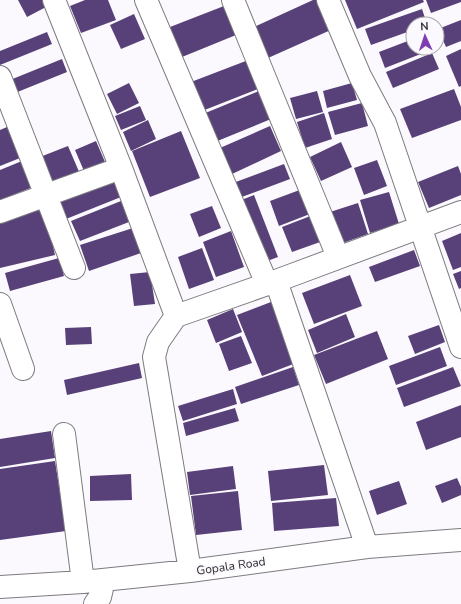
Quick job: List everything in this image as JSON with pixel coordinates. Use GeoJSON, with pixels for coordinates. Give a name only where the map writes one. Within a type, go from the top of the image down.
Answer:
{"type":"FeatureCollection","features":[{"type":"Feature","properties":{"kind":"street"},"geometry":{"type":"LineString","coordinates":[[54,0],[121,168],[176,316]]}},
{"type":"Feature","properties":{"kind":"street"},"geometry":{"type":"LineString","coordinates":[[146,0],[271,282],[367,547]]}},
{"type":"Feature","properties":{"kind":"street"},"geometry":{"type":"LineString","coordinates":[[233,0],[338,257]]}},
{"type":"Feature","properties":{"kind":"street"},"geometry":{"type":"LineString","coordinates":[[328,0],[360,76],[386,122],[461,347]]}},
{"type":"Feature","properties":{"kind":"street"},"geometry":{"type":"LineString","coordinates":[[0,77],[74,268]]}},
{"type":"Feature","properties":{"kind":"street"},"geometry":{"type":"LineString","coordinates":[[0,212],[121,168]]}},
{"type":"Feature","properties":{"kind":"street"},"geometry":{"type":"LineString","coordinates":[[190,571],[154,357],[158,342],[176,316],[461,212]]}},
{"type":"Feature","properties":{"kind":"street"},"geometry":{"type":"LineString","coordinates":[[0,304],[14,341],[22,369]]}},
{"type":"Feature","properties":{"kind":"street"},"geometry":{"type":"LineString","coordinates":[[64,434],[93,581],[100,597],[95,604]]}},
{"type":"Feature","properties":{"kind":"street","name":"Gopala Road"},"geometry":{"type":"LineString","coordinates":[[0,586],[93,581],[190,571],[367,547],[461,540]]}},
{"type":"Feature","properties":{"kind":"building"},"geometry":{"type":"Polygon","coordinates":[[[18,0],[43,0],[46,7],[27,17],[18,0]]]}},
{"type":"Feature","properties":{"kind":"building"},"geometry":{"type":"Polygon","coordinates":[[[85,0],[108,0],[116,20],[81,33],[70,6],[85,0]]]}},
{"type":"Feature","properties":{"kind":"building"},"geometry":{"type":"Polygon","coordinates":[[[313,0],[320,0],[333,29],[268,58],[254,27],[313,0]]]}},
{"type":"Feature","properties":{"kind":"building"},"geometry":{"type":"Polygon","coordinates":[[[345,0],[423,0],[424,2],[357,29],[345,0]]]}},
{"type":"Feature","properties":{"kind":"building"},"geometry":{"type":"Polygon","coordinates":[[[426,0],[461,0],[461,2],[431,13],[426,0]]]}},
{"type":"Feature","properties":{"kind":"building"},"geometry":{"type":"Polygon","coordinates":[[[224,6],[236,35],[182,57],[170,27],[224,6]]]}},
{"type":"Feature","properties":{"kind":"building"},"geometry":{"type":"Polygon","coordinates":[[[422,9],[424,16],[405,16],[405,33],[371,45],[365,29],[422,9]]]}},
{"type":"Feature","properties":{"kind":"building"},"geometry":{"type":"Polygon","coordinates":[[[134,14],[145,39],[121,49],[110,25],[134,14]]]}},
{"type":"Feature","properties":{"kind":"building"},"geometry":{"type":"Polygon","coordinates":[[[461,20],[461,41],[446,47],[445,26],[461,20]]]}},
{"type":"Feature","properties":{"kind":"building"},"geometry":{"type":"Polygon","coordinates":[[[47,32],[52,44],[0,65],[0,51],[47,32]]]}},
{"type":"Feature","properties":{"kind":"building"},"geometry":{"type":"Polygon","coordinates":[[[405,42],[405,56],[416,56],[385,68],[379,52],[405,42]]]}},
{"type":"Feature","properties":{"kind":"building"},"geometry":{"type":"Polygon","coordinates":[[[461,49],[461,86],[459,87],[446,56],[461,49]]]}},
{"type":"Feature","properties":{"kind":"building"},"geometry":{"type":"Polygon","coordinates":[[[425,56],[433,56],[439,69],[393,88],[386,72],[425,56]]]}},
{"type":"Feature","properties":{"kind":"building"},"geometry":{"type":"Polygon","coordinates":[[[62,59],[67,72],[15,93],[10,80],[62,59]]]}},
{"type":"Feature","properties":{"kind":"building"},"geometry":{"type":"Polygon","coordinates":[[[251,59],[263,87],[202,111],[191,82],[251,59]]]}},
{"type":"Feature","properties":{"kind":"building"},"geometry":{"type":"Polygon","coordinates":[[[129,83],[139,103],[117,114],[107,94],[129,83]]]}},
{"type":"Feature","properties":{"kind":"building"},"geometry":{"type":"Polygon","coordinates":[[[352,83],[357,100],[327,108],[323,91],[352,83]]]}},
{"type":"Feature","properties":{"kind":"building"},"geometry":{"type":"Polygon","coordinates":[[[454,89],[461,107],[461,120],[412,138],[400,109],[454,89]]]}},
{"type":"Feature","properties":{"kind":"building"},"geometry":{"type":"Polygon","coordinates":[[[259,91],[271,119],[215,142],[203,114],[259,91]]]}},
{"type":"Feature","properties":{"kind":"building"},"geometry":{"type":"Polygon","coordinates":[[[317,91],[323,112],[296,119],[290,98],[317,91]]]}},
{"type":"Feature","properties":{"kind":"building"},"geometry":{"type":"Polygon","coordinates":[[[362,103],[368,126],[335,135],[328,112],[362,103]]]}},
{"type":"Feature","properties":{"kind":"building"},"geometry":{"type":"Polygon","coordinates":[[[140,106],[146,120],[121,130],[115,116],[140,106]]]}},
{"type":"Feature","properties":{"kind":"building"},"geometry":{"type":"Polygon","coordinates":[[[324,113],[332,139],[305,148],[297,122],[324,113]]]}},
{"type":"Feature","properties":{"kind":"building"},"geometry":{"type":"Polygon","coordinates":[[[148,120],[156,139],[131,151],[123,132],[148,120]]]}},
{"type":"Feature","properties":{"kind":"building"},"geometry":{"type":"Polygon","coordinates":[[[270,126],[281,151],[232,174],[220,148],[270,126]]]}},
{"type":"Feature","properties":{"kind":"building"},"geometry":{"type":"Polygon","coordinates":[[[7,127],[20,158],[0,166],[0,130],[7,127]]]}},
{"type":"Feature","properties":{"kind":"building"},"geometry":{"type":"Polygon","coordinates":[[[181,131],[200,178],[150,197],[132,151],[181,131]]]}},
{"type":"Feature","properties":{"kind":"building"},"geometry":{"type":"Polygon","coordinates":[[[96,141],[105,162],[84,171],[75,150],[96,141]]]}},
{"type":"Feature","properties":{"kind":"building"},"geometry":{"type":"Polygon","coordinates":[[[341,142],[352,167],[321,181],[310,157],[341,142]]]}},
{"type":"Feature","properties":{"kind":"building"},"geometry":{"type":"Polygon","coordinates":[[[68,146],[80,174],[51,185],[40,157],[68,146]]]}},
{"type":"Feature","properties":{"kind":"building"},"geometry":{"type":"Polygon","coordinates":[[[377,160],[387,186],[364,195],[354,168],[377,160]]]}},
{"type":"Feature","properties":{"kind":"building"},"geometry":{"type":"Polygon","coordinates":[[[22,161],[33,187],[0,200],[0,170],[22,161]]]}},
{"type":"Feature","properties":{"kind":"building"},"geometry":{"type":"Polygon","coordinates":[[[284,164],[290,179],[239,198],[233,183],[284,164]]]}},
{"type":"Feature","properties":{"kind":"building"},"geometry":{"type":"Polygon","coordinates":[[[458,166],[461,174],[461,195],[429,208],[418,182],[458,166]]]}},
{"type":"Feature","properties":{"kind":"building"},"geometry":{"type":"Polygon","coordinates":[[[114,178],[121,197],[66,219],[58,200],[114,178]]]}},
{"type":"Feature","properties":{"kind":"building"},"geometry":{"type":"Polygon","coordinates":[[[305,188],[315,212],[279,226],[270,201],[305,188]]]}},
{"type":"Feature","properties":{"kind":"building"},"geometry":{"type":"Polygon","coordinates":[[[389,192],[399,224],[370,233],[360,200],[389,192]]]}},
{"type":"Feature","properties":{"kind":"building"},"geometry":{"type":"Polygon","coordinates":[[[254,195],[278,257],[262,263],[239,201],[254,195]]]}},
{"type":"Feature","properties":{"kind":"building"},"geometry":{"type":"Polygon","coordinates":[[[121,201],[129,222],[80,241],[71,221],[121,201]]]}},
{"type":"Feature","properties":{"kind":"building"},"geometry":{"type":"Polygon","coordinates":[[[358,203],[368,234],[340,244],[330,212],[358,203]]]}},
{"type":"Feature","properties":{"kind":"building"},"geometry":{"type":"Polygon","coordinates":[[[212,206],[221,228],[199,237],[190,214],[212,206]]]}},
{"type":"Feature","properties":{"kind":"building"},"geometry":{"type":"Polygon","coordinates":[[[45,209],[55,255],[0,268],[0,219],[45,209]]]}},
{"type":"Feature","properties":{"kind":"building"},"geometry":{"type":"Polygon","coordinates":[[[313,215],[323,241],[292,252],[282,227],[313,215]]]}},
{"type":"Feature","properties":{"kind":"building"},"geometry":{"type":"Polygon","coordinates":[[[133,228],[141,253],[89,271],[80,245],[133,228]]]}},
{"type":"Feature","properties":{"kind":"building"},"geometry":{"type":"Polygon","coordinates":[[[231,231],[244,267],[216,277],[203,242],[231,231]]]}},
{"type":"Feature","properties":{"kind":"building"},"geometry":{"type":"Polygon","coordinates":[[[461,233],[461,267],[453,270],[442,241],[461,233]]]}},
{"type":"Feature","properties":{"kind":"building"},"geometry":{"type":"Polygon","coordinates":[[[202,248],[214,280],[189,289],[178,257],[202,248]]]}},
{"type":"Feature","properties":{"kind":"building"},"geometry":{"type":"Polygon","coordinates":[[[414,250],[420,266],[375,282],[369,267],[414,250]]]}},
{"type":"Feature","properties":{"kind":"building"},"geometry":{"type":"Polygon","coordinates":[[[59,258],[64,276],[10,291],[5,273],[59,258]]]}},
{"type":"Feature","properties":{"kind":"building"},"geometry":{"type":"Polygon","coordinates":[[[461,271],[461,288],[459,289],[453,274],[461,271]]]}},
{"type":"Feature","properties":{"kind":"building"},"geometry":{"type":"Polygon","coordinates":[[[150,272],[155,304],[134,306],[130,274],[150,272]]]}},
{"type":"Feature","properties":{"kind":"building"},"geometry":{"type":"Polygon","coordinates":[[[350,275],[362,306],[314,324],[302,293],[350,275]]]}},
{"type":"Feature","properties":{"kind":"building"},"geometry":{"type":"Polygon","coordinates":[[[271,302],[296,363],[262,376],[237,315],[271,302]]]}},
{"type":"Feature","properties":{"kind":"building"},"geometry":{"type":"Polygon","coordinates":[[[233,309],[242,332],[216,343],[207,320],[233,309]]]}},
{"type":"Feature","properties":{"kind":"building"},"geometry":{"type":"Polygon","coordinates":[[[346,314],[355,337],[317,353],[308,330],[346,314]]]}},
{"type":"Feature","properties":{"kind":"building"},"geometry":{"type":"Polygon","coordinates":[[[439,325],[445,342],[415,354],[408,336],[439,325]]]}},
{"type":"Feature","properties":{"kind":"building"},"geometry":{"type":"Polygon","coordinates":[[[91,327],[92,344],[66,345],[65,328],[91,327]]]}},
{"type":"Feature","properties":{"kind":"building"},"geometry":{"type":"Polygon","coordinates":[[[377,331],[388,359],[326,384],[314,355],[377,331]]]}},
{"type":"Feature","properties":{"kind":"building"},"geometry":{"type":"Polygon","coordinates":[[[241,336],[252,363],[229,371],[219,344],[241,336]]]}},
{"type":"Feature","properties":{"kind":"building"},"geometry":{"type":"Polygon","coordinates":[[[440,347],[447,366],[396,385],[389,366],[440,347]]]}},
{"type":"Feature","properties":{"kind":"building"},"geometry":{"type":"Polygon","coordinates":[[[139,363],[142,378],[67,395],[64,380],[139,363]]]}},
{"type":"Feature","properties":{"kind":"building"},"geometry":{"type":"Polygon","coordinates":[[[293,367],[299,385],[241,404],[235,387],[293,367]]]}},
{"type":"Feature","properties":{"kind":"building"},"geometry":{"type":"Polygon","coordinates":[[[453,367],[461,386],[404,407],[397,388],[453,367]]]}},
{"type":"Feature","properties":{"kind":"building"},"geometry":{"type":"Polygon","coordinates":[[[233,389],[237,404],[183,421],[178,406],[233,389]]]}},
{"type":"Feature","properties":{"kind":"building"},"geometry":{"type":"Polygon","coordinates":[[[461,405],[461,437],[426,450],[416,422],[461,405]]]}},
{"type":"Feature","properties":{"kind":"building"},"geometry":{"type":"Polygon","coordinates":[[[235,408],[239,421],[186,436],[183,423],[235,408]]]}},
{"type":"Feature","properties":{"kind":"building"},"geometry":{"type":"Polygon","coordinates":[[[51,431],[55,458],[0,467],[0,439],[51,431]]]}},
{"type":"Feature","properties":{"kind":"building"},"geometry":{"type":"Polygon","coordinates":[[[55,461],[66,531],[0,540],[0,469],[55,461]]]}},
{"type":"Feature","properties":{"kind":"building"},"geometry":{"type":"Polygon","coordinates":[[[324,465],[328,495],[271,501],[268,471],[324,465]]]}},
{"type":"Feature","properties":{"kind":"building"},"geometry":{"type":"Polygon","coordinates":[[[233,466],[236,489],[190,495],[187,472],[233,466]]]}},
{"type":"Feature","properties":{"kind":"building"},"geometry":{"type":"Polygon","coordinates":[[[131,474],[132,500],[90,501],[90,476],[131,474]]]}},
{"type":"Feature","properties":{"kind":"building"},"geometry":{"type":"Polygon","coordinates":[[[457,478],[461,487],[461,495],[442,503],[435,486],[457,478]]]}},
{"type":"Feature","properties":{"kind":"building"},"geometry":{"type":"Polygon","coordinates":[[[399,481],[407,504],[377,515],[369,491],[399,481]]]}},
{"type":"Feature","properties":{"kind":"building"},"geometry":{"type":"Polygon","coordinates":[[[238,491],[242,530],[196,535],[191,496],[238,491]]]}},
{"type":"Feature","properties":{"kind":"building"},"geometry":{"type":"Polygon","coordinates":[[[336,498],[339,526],[274,531],[272,503],[336,498]]]}}]}
